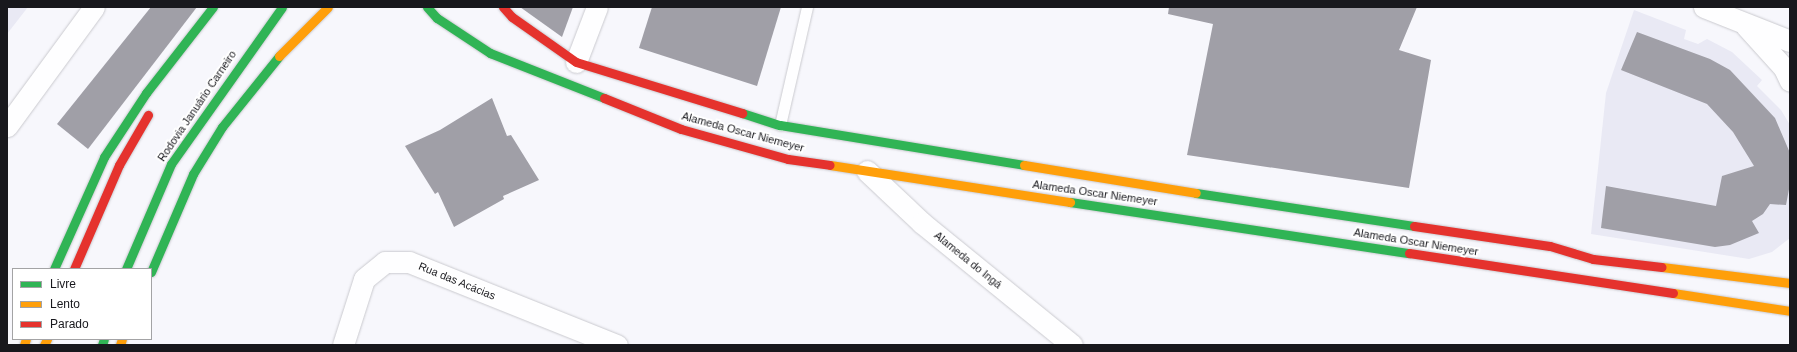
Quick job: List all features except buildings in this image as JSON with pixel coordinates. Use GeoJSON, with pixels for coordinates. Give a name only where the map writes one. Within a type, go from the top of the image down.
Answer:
{"type":"FeatureCollection","features":[{"type":"Feature","properties":{"kind":"main road"},"geometry":{"type":"LineString","coordinates":[[54,268],[104,157],[146,93],[213,7]]}},
{"type":"Feature","properties":{"kind":"main road","name":"Rodovia Januário Carneiro"},"geometry":{"type":"LineString","coordinates":[[126,268],[171,164],[282,7]]}},
{"type":"Feature","properties":{"kind":"main road"},"geometry":{"type":"LineString","coordinates":[[152,270],[193,174],[222,127],[254,84],[313,19],[328,7]]}},
{"type":"Feature","properties":{"kind":"main road","name":"Alameda Oscar Niemeyer"},"geometry":{"type":"LineString","coordinates":[[427,7],[437,18],[490,53],[681,128],[788,159],[1790,311]]}},
{"type":"Feature","properties":{"kind":"main road"},"geometry":{"type":"LineString","coordinates":[[437,18],[444,7]]}},
{"type":"Feature","properties":{"kind":"main road","name":"Alameda Oscar Niemeyer"},"geometry":{"type":"LineString","coordinates":[[503,7],[576,62],[780,125],[1461,241],[1550,246],[1593,259],[1790,284]]}},
{"type":"Feature","properties":{"kind":"main road"},"geometry":{"type":"LineString","coordinates":[[74,268],[119,165],[154,103]]}},
{"type":"Feature","properties":{"kind":"main road"},"geometry":{"type":"LineString","coordinates":[[1454,261],[1461,241]]}},
{"type":"Feature","properties":{"kind":"street"},"geometry":{"type":"LineString","coordinates":[[7,126],[94,7]]}},
{"type":"Feature","properties":{"kind":"street"},"geometry":{"type":"LineString","coordinates":[[576,62],[597,7]]}},
{"type":"Feature","properties":{"kind":"street"},"geometry":{"type":"LineString","coordinates":[[1704,7],[1743,24],[1790,41]]}},
{"type":"Feature","properties":{"kind":"street"},"geometry":{"type":"LineString","coordinates":[[1743,24],[1784,68],[1790,82]]}},
{"type":"Feature","properties":{"kind":"street","name":"Alameda do Ingá"},"geometry":{"type":"LineString","coordinates":[[867,171],[922,222],[1072,345]]}},
{"type":"Feature","properties":{"kind":"street","name":"Rua das Acácias"},"geometry":{"type":"LineString","coordinates":[[343,345],[364,279],[385,262],[409,262],[617,345]]}},
{"type":"Feature","properties":{"kind":"lane"},"geometry":{"type":"LineString","coordinates":[[780,125],[807,7]]}},
{"type":"Feature","properties":{"kind":"shaded area"},"geometry":{"type":"Polygon","coordinates":[[[7,7],[28,7],[7,34],[7,7]]]}},
{"type":"Feature","properties":{"kind":"shaded area"},"geometry":{"type":"Polygon","coordinates":[[[1634,10],[1686,30],[1684,39],[1698,44],[1707,39],[1732,52],[1762,80],[1757,86],[1781,110],[1790,125],[1790,238],[1772,252],[1749,259],[1591,234],[1606,93],[1634,10]]]}},
{"type":"Feature","properties":{"kind":"traffic: fast"},"geometry":{"type":"LineString","coordinates":[[54,268],[104,157],[146,93],[213,7]]}},
{"type":"Feature","properties":{"kind":"traffic: fast"},"geometry":{"type":"LineString","coordinates":[[126,268],[171,164],[282,7]]}},
{"type":"Feature","properties":{"kind":"traffic: fast"},"geometry":{"type":"LineString","coordinates":[[427,7],[437,18],[490,53],[604,98]]}},
{"type":"Feature","properties":{"kind":"traffic: fast"},"geometry":{"type":"LineString","coordinates":[[152,270],[193,174],[222,127],[279,56]]}},
{"type":"Feature","properties":{"kind":"traffic: fast"},"geometry":{"type":"LineString","coordinates":[[742,113],[780,125],[1024,165]]}},
{"type":"Feature","properties":{"kind":"traffic: fast"},"geometry":{"type":"LineString","coordinates":[[1196,193],[1414,226]]}},
{"type":"Feature","properties":{"kind":"traffic: fast"},"geometry":{"type":"LineString","coordinates":[[1070,202],[1409,253]]}},
{"type":"Feature","properties":{"kind":"traffic: fast"},"geometry":{"type":"LineString","coordinates":[[102,345],[104,340]]}},
{"type":"Feature","properties":{"kind":"traffic: slow"},"geometry":{"type":"LineString","coordinates":[[279,56],[328,7]]}},
{"type":"Feature","properties":{"kind":"traffic: slow"},"geometry":{"type":"LineString","coordinates":[[830,165],[1070,202]]}},
{"type":"Feature","properties":{"kind":"traffic: slow"},"geometry":{"type":"LineString","coordinates":[[1024,165],[1196,193]]}},
{"type":"Feature","properties":{"kind":"traffic: slow"},"geometry":{"type":"LineString","coordinates":[[1662,267],[1790,283]]}},
{"type":"Feature","properties":{"kind":"traffic: slow"},"geometry":{"type":"LineString","coordinates":[[1673,293],[1790,311]]}},
{"type":"Feature","properties":{"kind":"traffic: slow"},"geometry":{"type":"LineString","coordinates":[[24,345],[26,340]]}},
{"type":"Feature","properties":{"kind":"traffic: slow"},"geometry":{"type":"LineString","coordinates":[[44,345],[46,340]]}},
{"type":"Feature","properties":{"kind":"traffic: slow"},"geometry":{"type":"LineString","coordinates":[[120,345],[122,340]]}},
{"type":"Feature","properties":{"kind":"traffic: jam"},"geometry":{"type":"LineString","coordinates":[[503,7],[512,17],[576,62],[742,113]]}},
{"type":"Feature","properties":{"kind":"traffic: jam"},"geometry":{"type":"LineString","coordinates":[[604,98],[681,129],[788,159],[830,165]]}},
{"type":"Feature","properties":{"kind":"traffic: jam"},"geometry":{"type":"LineString","coordinates":[[74,268],[119,165],[148,115]]}},
{"type":"Feature","properties":{"kind":"traffic: jam"},"geometry":{"type":"LineString","coordinates":[[1414,226],[1550,246],[1593,259],[1662,267]]}},
{"type":"Feature","properties":{"kind":"traffic: jam"},"geometry":{"type":"LineString","coordinates":[[1409,253],[1673,293]]}}]}
